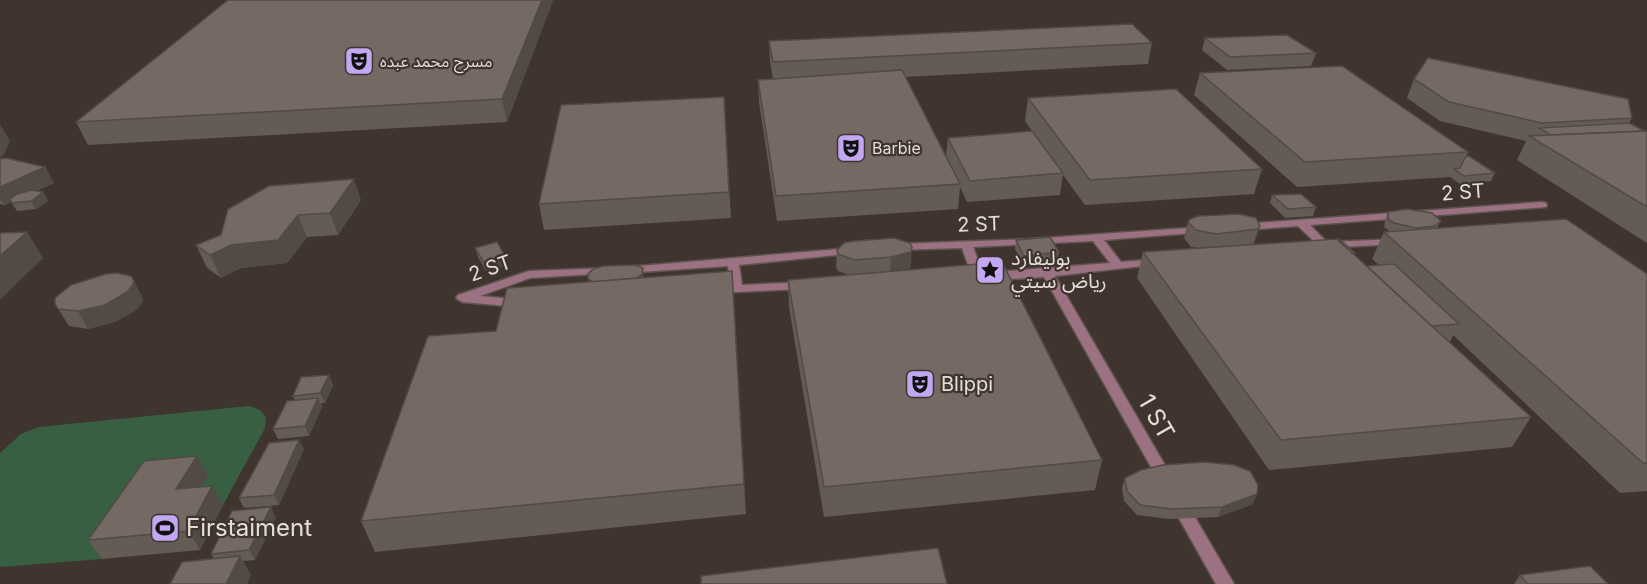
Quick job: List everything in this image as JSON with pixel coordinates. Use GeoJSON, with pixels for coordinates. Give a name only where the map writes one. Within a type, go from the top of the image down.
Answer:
{"type":"FeatureCollection","features":[{"type":"Feature","properties":{"kind":"street","name":"2 ST"},"geometry":{"type":"LineString","coordinates":[[1233,228],[1542,205]]}},
{"type":"Feature","properties":{"kind":"street"},"geometry":{"type":"LineString","coordinates":[[1301,223],[1324,245]]}},
{"type":"Feature","properties":{"kind":"street","name":"2 ST"},"geometry":{"type":"LineString","coordinates":[[885,248],[1211,230]]}},
{"type":"Feature","properties":{"kind":"street"},"geometry":{"type":"LineString","coordinates":[[1096,237],[1118,266]]}},
{"type":"Feature","properties":{"kind":"street"},"geometry":{"type":"LineString","coordinates":[[1306,246],[1406,241]]}},
{"type":"Feature","properties":{"kind":"street"},"geometry":{"type":"LineString","coordinates":[[966,244],[972,277],[1048,273],[1165,261]]}},
{"type":"Feature","properties":{"kind":"street","name":"2 ST"},"geometry":{"type":"LineString","coordinates":[[535,303],[462,298],[530,275],[733,262],[862,250]]}},
{"type":"Feature","properties":{"kind":"street"},"geometry":{"type":"LineString","coordinates":[[733,262],[736,289]]}},
{"type":"Feature","properties":{"kind":"street","name":"1 ST"},"geometry":{"type":"LineString","coordinates":[[1048,273],[1225,584]]}},
{"type":"Feature","properties":{"kind":"street"},"geometry":{"type":"LineString","coordinates":[[701,292],[814,284]]}},
{"type":"Feature","properties":{"kind":"green space"},"geometry":{"type":"Polygon","coordinates":[[[249,406],[260,410],[266,417],[265,428],[223,505],[188,508],[207,476],[155,480],[102,559],[0,567],[0,453],[21,434],[39,427],[249,406]]]}},
{"type":"Feature","properties":{"kind":"building","name":"مسرح محمد عبده"},"geometry":{"type":"Polygon","coordinates":[[[228,0],[542,0],[502,99],[76,122],[228,0]]]}},
{"type":"Feature","properties":{"kind":"building"},"geometry":{"type":"Polygon","coordinates":[[[1132,24],[1152,43],[773,62],[769,41],[1132,24]]]}},
{"type":"Feature","properties":{"kind":"building"},"geometry":{"type":"Polygon","coordinates":[[[1287,35],[1316,53],[1230,57],[1205,38],[1287,35]]]}},
{"type":"Feature","properties":{"kind":"building"},"geometry":{"type":"Polygon","coordinates":[[[1428,58],[1628,99],[1632,118],[1542,123],[1449,102],[1414,79],[1428,58]]]}},
{"type":"Feature","properties":{"kind":"building"},"geometry":{"type":"Polygon","coordinates":[[[1342,66],[1468,152],[1305,162],[1200,73],[1342,66]]]}},
{"type":"Feature","properties":{"kind":"building"},"geometry":{"type":"Polygon","coordinates":[[[902,70],[960,184],[776,196],[758,80],[902,70]]]}},
{"type":"Feature","properties":{"kind":"building"},"geometry":{"type":"Polygon","coordinates":[[[1176,89],[1262,169],[1090,180],[1028,98],[1176,89]]]}},
{"type":"Feature","properties":{"kind":"building"},"geometry":{"type":"Polygon","coordinates":[[[724,97],[729,192],[539,204],[561,105],[724,97]]]}},
{"type":"Feature","properties":{"kind":"building"},"geometry":{"type":"Polygon","coordinates":[[[1629,123],[1645,131],[1551,135],[1539,128],[1629,123]]]}},
{"type":"Feature","properties":{"kind":"building"},"geometry":{"type":"Polygon","coordinates":[[[1032,131],[1063,173],[970,181],[948,138],[1032,131]]]}},
{"type":"Feature","properties":{"kind":"building"},"geometry":{"type":"Polygon","coordinates":[[[1647,131],[1647,207],[1529,136],[1647,131]]]}},
{"type":"Feature","properties":{"kind":"building"},"geometry":{"type":"Polygon","coordinates":[[[1466,156],[1495,173],[1464,176],[1454,169],[1460,168],[1466,156]]]}},
{"type":"Feature","properties":{"kind":"building"},"geometry":{"type":"Polygon","coordinates":[[[6,158],[45,167],[0,187],[0,159],[6,158]]]}},
{"type":"Feature","properties":{"kind":"building"},"geometry":{"type":"Polygon","coordinates":[[[354,179],[330,213],[298,215],[278,240],[231,245],[210,255],[196,245],[221,235],[228,209],[269,186],[354,179]]]}},
{"type":"Feature","properties":{"kind":"building"},"geometry":{"type":"Polygon","coordinates":[[[32,190],[43,192],[31,201],[12,203],[10,199],[17,194],[32,190]]]}},
{"type":"Feature","properties":{"kind":"building"},"geometry":{"type":"Polygon","coordinates":[[[1301,194],[1316,207],[1288,209],[1272,195],[1301,194]]]}},
{"type":"Feature","properties":{"kind":"building"},"geometry":{"type":"Polygon","coordinates":[[[1407,209],[1432,213],[1441,221],[1435,226],[1416,228],[1394,223],[1388,219],[1388,212],[1407,209]]]}},
{"type":"Feature","properties":{"kind":"building"},"geometry":{"type":"Polygon","coordinates":[[[1239,214],[1256,218],[1260,226],[1258,229],[1216,234],[1196,230],[1188,222],[1198,216],[1239,214]]]}},
{"type":"Feature","properties":{"kind":"building"},"geometry":{"type":"Polygon","coordinates":[[[1566,219],[1647,274],[1647,463],[1643,463],[1384,232],[1566,219]]]}},
{"type":"Feature","properties":{"kind":"building"},"geometry":{"type":"Polygon","coordinates":[[[27,232],[0,256],[0,233],[27,232]]]}},
{"type":"Feature","properties":{"kind":"building"},"geometry":{"type":"Polygon","coordinates":[[[1050,237],[1059,252],[1024,256],[1016,240],[1050,237]]]}},
{"type":"Feature","properties":{"kind":"building"},"geometry":{"type":"Polygon","coordinates":[[[894,238],[910,243],[911,252],[891,257],[854,260],[838,254],[837,250],[844,243],[894,238]]]}},
{"type":"Feature","properties":{"kind":"building"},"geometry":{"type":"Polygon","coordinates":[[[1337,239],[1531,417],[1281,440],[1143,252],[1337,239]]]}},
{"type":"Feature","properties":{"kind":"building"},"geometry":{"type":"Polygon","coordinates":[[[1337,239],[1339,239],[1355,253],[1352,253],[1337,239]]]}},
{"type":"Feature","properties":{"kind":"building"},"geometry":{"type":"Polygon","coordinates":[[[497,242],[505,256],[484,262],[475,248],[497,242]]]}},
{"type":"Feature","properties":{"kind":"building"},"geometry":{"type":"Polygon","coordinates":[[[1002,262],[1102,460],[824,487],[788,280],[1002,262]]]}},
{"type":"Feature","properties":{"kind":"building"},"geometry":{"type":"Polygon","coordinates":[[[1394,264],[1459,324],[1432,326],[1367,266],[1394,264]]]}},
{"type":"Feature","properties":{"kind":"building"},"geometry":{"type":"Polygon","coordinates":[[[635,265],[643,268],[642,274],[637,278],[593,282],[588,279],[588,274],[593,269],[603,266],[635,265]]]}},
{"type":"Feature","properties":{"kind":"building"},"geometry":{"type":"Polygon","coordinates":[[[732,271],[744,484],[361,521],[428,336],[496,331],[507,288],[732,271]]]}},
{"type":"Feature","properties":{"kind":"building"},"geometry":{"type":"Polygon","coordinates":[[[117,273],[131,276],[134,281],[127,292],[105,305],[78,311],[58,309],[55,304],[55,298],[71,285],[106,274],[117,273]]]}},
{"type":"Feature","properties":{"kind":"building"},"geometry":{"type":"Polygon","coordinates":[[[329,375],[320,393],[293,396],[301,377],[329,375]]]}},
{"type":"Feature","properties":{"kind":"building"},"geometry":{"type":"Polygon","coordinates":[[[318,398],[305,426],[273,429],[287,401],[318,398]]]}},
{"type":"Feature","properties":{"kind":"building"},"geometry":{"type":"Polygon","coordinates":[[[299,440],[274,495],[239,498],[269,443],[299,440]]]}},
{"type":"Feature","properties":{"kind":"building"},"geometry":{"type":"Polygon","coordinates":[[[197,456],[176,489],[212,486],[188,531],[88,540],[144,461],[197,456]]]}},
{"type":"Feature","properties":{"kind":"building"},"geometry":{"type":"Polygon","coordinates":[[[1205,462],[1234,465],[1250,471],[1258,485],[1257,494],[1222,507],[1172,509],[1140,505],[1127,491],[1125,478],[1141,470],[1163,465],[1205,462]]]}},
{"type":"Feature","properties":{"kind":"building"},"geometry":{"type":"Polygon","coordinates":[[[271,507],[249,550],[211,554],[232,511],[271,507]]]}},
{"type":"Feature","properties":{"kind":"building"},"geometry":{"type":"Polygon","coordinates":[[[938,548],[947,584],[701,584],[701,576],[938,548]]]}},
{"type":"Feature","properties":{"kind":"building"},"geometry":{"type":"Polygon","coordinates":[[[240,556],[226,584],[170,584],[182,562],[240,556]]]}},
{"type":"Feature","properties":{"kind":"building"},"geometry":{"type":"Polygon","coordinates":[[[1590,566],[1608,584],[1528,584],[1520,575],[1590,566]]]}},
{"type":"Feature","properties":{"kind":"place","name":"مسرح محمد عبده"},"geometry":{"type":"Point","coordinates":[359,61]}},
{"type":"Feature","properties":{"kind":"place","name":"Barbie"},"geometry":{"type":"Point","coordinates":[851,148]}},
{"type":"Feature","properties":{"kind":"place","name":"بوليفارد رياض سيتي"},"geometry":{"type":"Point","coordinates":[990,270]}},
{"type":"Feature","properties":{"kind":"place","name":"Blippi"},"geometry":{"type":"Point","coordinates":[920,384]}},
{"type":"Feature","properties":{"kind":"place","name":"Firstaiment"},"geometry":{"type":"Point","coordinates":[165,528]}}]}
